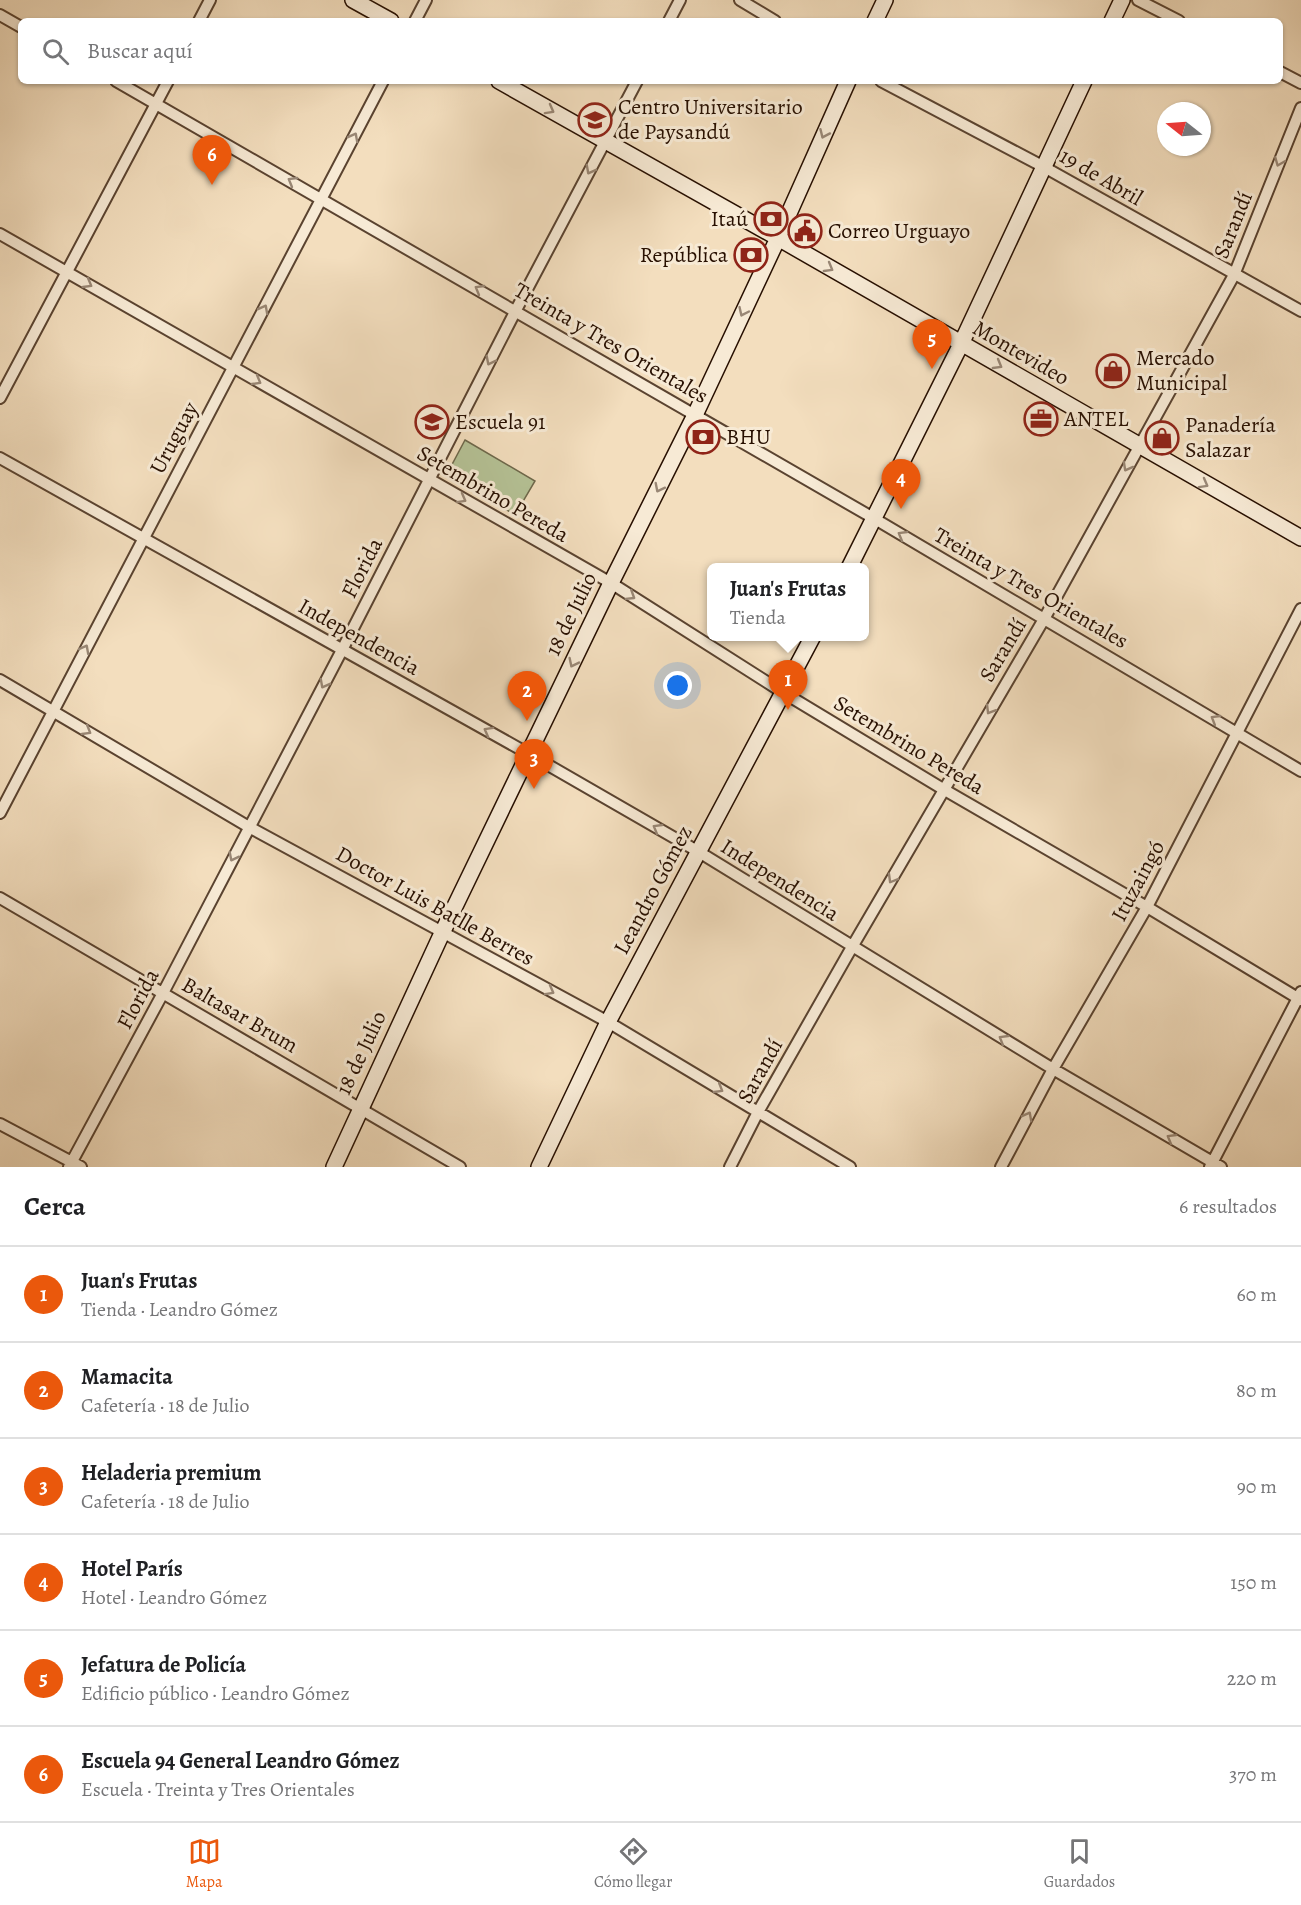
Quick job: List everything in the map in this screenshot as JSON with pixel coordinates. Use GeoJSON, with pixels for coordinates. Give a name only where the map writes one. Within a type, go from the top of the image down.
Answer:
{"type":"FeatureCollection","features":[{"type":"Feature","properties":{"kind":"street"},"geometry":{"type":"LineString","coordinates":[[201,18],[210,0]]}},
{"type":"Feature","properties":{"kind":"street"},"geometry":{"type":"LineString","coordinates":[[353,0],[386,18]]}},
{"type":"Feature","properties":{"kind":"street"},"geometry":{"type":"LineString","coordinates":[[417,18],[426,0]]}},
{"type":"Feature","properties":{"kind":"street"},"geometry":{"type":"LineString","coordinates":[[671,18],[680,0]]}},
{"type":"Feature","properties":{"kind":"street"},"geometry":{"type":"LineString","coordinates":[[740,0],[770,18]]}},
{"type":"Feature","properties":{"kind":"street"},"geometry":{"type":"LineString","coordinates":[[876,18],[885,0]]}},
{"type":"Feature","properties":{"kind":"street"},"geometry":{"type":"LineString","coordinates":[[1113,18],[1122,0]]}},
{"type":"Feature","properties":{"kind":"street"},"geometry":{"type":"LineString","coordinates":[[1137,0],[1173,18]]}},
{"type":"Feature","properties":{"kind":"street"},"geometry":{"type":"LineString","coordinates":[[0,15],[18,25]]}},
{"type":"Feature","properties":{"kind":"street"},"geometry":{"type":"LineString","coordinates":[[1283,74],[1301,83]]}},
{"type":"Feature","properties":{"kind":"street","name":"Treinta y Tres Orientales"},"geometry":{"type":"LineString","coordinates":[[121,84],[875,519],[1301,771]]}},
{"type":"Feature","properties":{"kind":"street"},"geometry":{"type":"LineString","coordinates":[[0,398],[166,84]]}},
{"type":"Feature","properties":{"kind":"street","name":"Uruguay"},"geometry":{"type":"LineString","coordinates":[[0,813],[381,84]]}},
{"type":"Feature","properties":{"kind":"street","name":"Montevideo"},"geometry":{"type":"LineString","coordinates":[[504,84],[1301,538]]}},
{"type":"Feature","properties":{"kind":"street","name":"Florida"},"geometry":{"type":"LineString","coordinates":[[74,1165],[516,310],[635,84]]}},
{"type":"Feature","properties":{"kind":"street","name":"18 de Julio"},"geometry":{"type":"LineString","coordinates":[[334,1167],[443,931],[695,415],[847,84]]}},
{"type":"Feature","properties":{"kind":"street","name":"19 de Abril"},"geometry":{"type":"LineString","coordinates":[[886,84],[1044,167],[1301,311]]}},
{"type":"Feature","properties":{"kind":"street"},"geometry":{"type":"LineString","coordinates":[[851,563],[961,344],[1083,84]]}},
{"type":"Feature","properties":{"kind":"street","name":"Sarandí"},"geometry":{"type":"LineString","coordinates":[[730,1167],[758,1112],[852,947],[1044,619],[1234,275],[1301,108]]}},
{"type":"Feature","properties":{"kind":"street","name":"Setembrino Pereda"},"geometry":{"type":"LineString","coordinates":[[0,234],[611,584],[784,693],[943,789],[1300,997]]}},
{"type":"Feature","properties":{"kind":"street","name":"Independencia"},"geometry":{"type":"LineString","coordinates":[[0,458],[529,754],[699,852],[1053,1070],[1215,1165]]}},
{"type":"Feature","properties":{"kind":"street","name":"Ituzaingó"},"geometry":{"type":"LineString","coordinates":[[1000,1167],[1147,907],[1301,609]]}},
{"type":"Feature","properties":{"kind":"street","name":"Leandro Gómez"},"geometry":{"type":"LineString","coordinates":[[539,1167],[608,1022],[810,641]]}},
{"type":"Feature","properties":{"kind":"street","name":"Doctor Luis Batlle Berres"},"geometry":{"type":"LineString","coordinates":[[0,681],[249,827],[608,1022],[850,1167]]}},
{"type":"Feature","properties":{"kind":"street","name":"Baltasar Brum"},"geometry":{"type":"LineString","coordinates":[[0,898],[460,1167]]}},
{"type":"Feature","properties":{"kind":"street"},"geometry":{"type":"LineString","coordinates":[[1215,1165],[1300,997]]}},
{"type":"Feature","properties":{"kind":"street"},"geometry":{"type":"LineString","coordinates":[[0,1124],[74,1165]]}},
{"type":"Feature","properties":{"kind":"green space"},"geometry":{"type":"Polygon","coordinates":[[[465,440],[535,481],[515,515],[447,474],[465,440]]]}},
{"type":"Feature","properties":{"kind":"place","name":"Centro Universitario de Paysandú"},"geometry":{"type":"Point","coordinates":[595,120]}},
{"type":"Feature","properties":{"kind":"place","name":"Escuela 94 General Leandro Gómez"},"geometry":{"type":"Point","coordinates":[212,185]}},
{"type":"Feature","properties":{"kind":"place","name":"Itaú"},"geometry":{"type":"Point","coordinates":[771,219]}},
{"type":"Feature","properties":{"kind":"place","name":"Correo Urguayo"},"geometry":{"type":"Point","coordinates":[805,231]}},
{"type":"Feature","properties":{"kind":"place","name":"República"},"geometry":{"type":"Point","coordinates":[751,255]}},
{"type":"Feature","properties":{"kind":"place","name":"Jefatura de Policía"},"geometry":{"type":"Point","coordinates":[932,369]}},
{"type":"Feature","properties":{"kind":"place","name":"Mercado Municipal"},"geometry":{"type":"Point","coordinates":[1113,371]}},
{"type":"Feature","properties":{"kind":"place","name":"ANTEL"},"geometry":{"type":"Point","coordinates":[1041,419]}},
{"type":"Feature","properties":{"kind":"place","name":"Escuela 91"},"geometry":{"type":"Point","coordinates":[432,422]}},
{"type":"Feature","properties":{"kind":"place","name":"BHU"},"geometry":{"type":"Point","coordinates":[703,437]}},
{"type":"Feature","properties":{"kind":"place","name":"Panadería Salazar"},"geometry":{"type":"Point","coordinates":[1162,438]}},
{"type":"Feature","properties":{"kind":"place","name":"Hotel París"},"geometry":{"type":"Point","coordinates":[901,509]}},
{"type":"Feature","properties":{"kind":"place","name":"Juan's Frutas"},"geometry":{"type":"Point","coordinates":[788,710]}},
{"type":"Feature","properties":{"kind":"place","name":"Mamacita"},"geometry":{"type":"Point","coordinates":[527,721]}},
{"type":"Feature","properties":{"kind":"place","name":"Heladeria premium"},"geometry":{"type":"Point","coordinates":[534,789]}}]}
